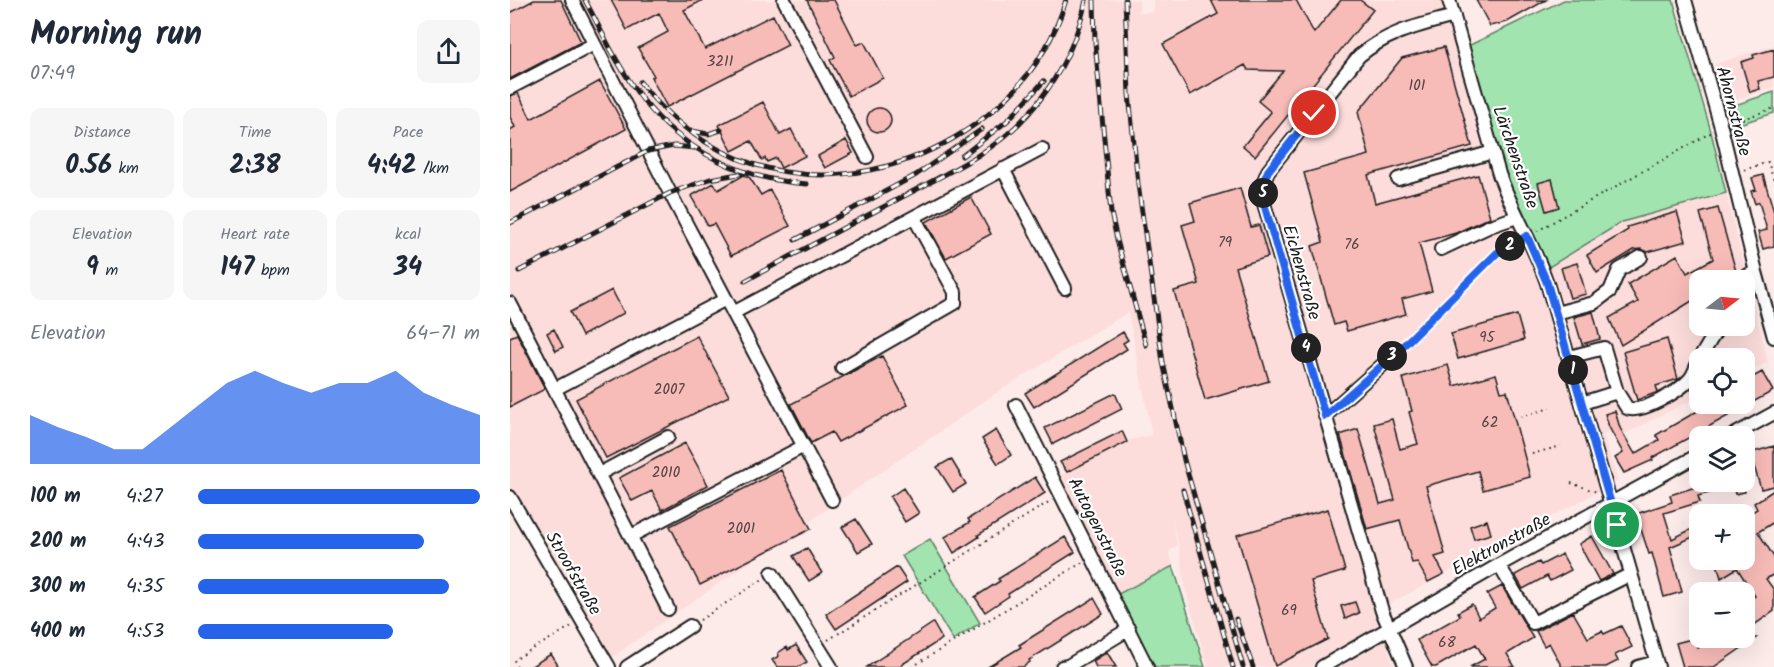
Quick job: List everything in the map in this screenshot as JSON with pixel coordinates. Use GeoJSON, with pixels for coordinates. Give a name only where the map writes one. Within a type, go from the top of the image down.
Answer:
{"type":"FeatureCollection","features":[{"type":"Feature","properties":{"kind":"street"},"geometry":{"type":"LineString","coordinates":[[572,0],[619,95],[832,500]]}},
{"type":"Feature","properties":{"kind":"street"},"geometry":{"type":"LineString","coordinates":[[784,0],[867,157]]}},
{"type":"Feature","properties":{"kind":"street","name":"Lärchenstraße"},"geometry":{"type":"LineString","coordinates":[[1449,0],[1498,174],[1543,270],[1657,664]]}},
{"type":"Feature","properties":{"kind":"street","name":"Ahornstraße"},"geometry":{"type":"LineString","coordinates":[[1685,0],[1721,127],[1756,272],[1770,302],[1774,337]]}},
{"type":"Feature","properties":{"kind":"street","name":"Eichenstraße"},"geometry":{"type":"LineString","coordinates":[[1406,667],[1382,611],[1263,200],[1263,183],[1268,171],[1359,56],[1375,42],[1389,35],[1454,16]]}},
{"type":"Feature","properties":{"kind":"street"},"geometry":{"type":"LineString","coordinates":[[510,88],[594,45]]}},
{"type":"Feature","properties":{"kind":"street"},"geometry":{"type":"LineString","coordinates":[[733,313],[1042,149]]}},
{"type":"Feature","properties":{"kind":"street"},"geometry":{"type":"LineString","coordinates":[[1398,179],[1493,152]]}},
{"type":"Feature","properties":{"kind":"street"},"geometry":{"type":"LineString","coordinates":[[1003,169],[1065,288]]}},
{"type":"Feature","properties":{"kind":"street"},"geometry":{"type":"LineString","coordinates":[[842,369],[955,303],[955,292],[914,217]]}},
{"type":"Feature","properties":{"kind":"street"},"geometry":{"type":"LineString","coordinates":[[1441,249],[1490,226],[1517,218]]}},
{"type":"Feature","properties":{"kind":"street"},"geometry":{"type":"LineString","coordinates":[[1556,313],[1594,303],[1610,291],[1619,270],[1641,257]]}},
{"type":"Feature","properties":{"kind":"street"},"geometry":{"type":"LineString","coordinates":[[555,389],[726,299]]}},
{"type":"Feature","properties":{"kind":"street"},"geometry":{"type":"LineString","coordinates":[[510,303],[668,609]]}},
{"type":"Feature","properties":{"kind":"street"},"geometry":{"type":"LineString","coordinates":[[1569,357],[1604,348],[1617,392],[1627,408],[1637,410],[1675,393],[1689,380]]}},
{"type":"Feature","properties":{"kind":"street"},"geometry":{"type":"LineString","coordinates":[[1325,416],[1395,354]]}},
{"type":"Feature","properties":{"kind":"street"},"geometry":{"type":"LineString","coordinates":[[1582,403],[1617,392]]}},
{"type":"Feature","properties":{"kind":"street","name":"Autogenstraße"},"geometry":{"type":"LineString","coordinates":[[1016,405],[1147,667]]}},
{"type":"Feature","properties":{"kind":"street"},"geometry":{"type":"LineString","coordinates":[[1750,426],[1774,413]]}},
{"type":"Feature","properties":{"kind":"street"},"geometry":{"type":"LineString","coordinates":[[599,474],[668,437]]}},
{"type":"Feature","properties":{"kind":"street"},"geometry":{"type":"LineString","coordinates":[[631,536],[804,446]]}},
{"type":"Feature","properties":{"kind":"street","name":"Elektronstraße"},"geometry":{"type":"LineString","coordinates":[[1322,667],[1499,565],[1689,460]]}},
{"type":"Feature","properties":{"kind":"street","name":"Stroofstraße"},"geometry":{"type":"LineString","coordinates":[[510,497],[609,667]]}},
{"type":"Feature","properties":{"kind":"street"},"geometry":{"type":"LineString","coordinates":[[1499,565],[1533,623],[1631,574]]}},
{"type":"Feature","properties":{"kind":"street"},"geometry":{"type":"LineString","coordinates":[[772,573],[831,667]]}},
{"type":"Feature","properties":{"kind":"street"},"geometry":{"type":"LineString","coordinates":[[627,667],[690,626]]}},
{"type":"Feature","properties":{"kind":"street"},"geometry":{"type":"LineString","coordinates":[[1062,667],[1068,666],[1129,629]]}},
{"type":"Feature","properties":{"kind":"street"},"geometry":{"type":"LineString","coordinates":[[1638,667],[1657,664]]}},
{"type":"Feature","properties":{"kind":"path"},"geometry":{"type":"LineString","coordinates":[[1395,354],[1497,253],[1721,127],[1774,108]]}},
{"type":"Feature","properties":{"kind":"path"},"geometry":{"type":"LineString","coordinates":[[1732,173],[1768,162],[1774,181]]}},
{"type":"Feature","properties":{"kind":"path"},"geometry":{"type":"LineString","coordinates":[[1521,417],[1550,408]]}},
{"type":"Feature","properties":{"kind":"path"},"geometry":{"type":"LineString","coordinates":[[1532,454],[1561,446]]}},
{"type":"Feature","properties":{"kind":"path"},"geometry":{"type":"LineString","coordinates":[[1571,483],[1596,492],[1606,489]]}},
{"type":"Feature","properties":{"kind":"path"},"geometry":{"type":"LineString","coordinates":[[818,647],[1061,494]]}},
{"type":"Feature","properties":{"kind":"path"},"geometry":{"type":"LineString","coordinates":[[912,667],[1093,556]]}},
{"type":"Feature","properties":{"kind":"path"},"geometry":{"type":"LineString","coordinates":[[690,626],[772,573]]}},
{"type":"Feature","properties":{"kind":"path"},"geometry":{"type":"LineString","coordinates":[[517,667],[514,660],[581,622]]}},
{"type":"Feature","properties":{"kind":"shaded area"},"geometry":{"type":"Polygon","coordinates":[[[510,0],[1139,0],[1139,13],[1153,12],[1153,0],[1455,0],[1504,175],[1549,267],[1622,222],[1726,193],[1745,270],[1689,270],[1689,336],[1755,336],[1755,310],[1768,362],[1755,369],[1755,348],[1689,348],[1689,401],[1627,433],[1603,434],[1618,481],[1376,611],[1394,667],[1208,667],[1186,592],[1172,518],[1177,545],[1169,552],[1173,566],[1118,594],[1059,476],[1130,440],[1152,435],[1128,312],[999,391],[609,659],[510,488],[510,0]]]}},
{"type":"Feature","properties":{"kind":"shaded area"},"geometry":{"type":"Polygon","coordinates":[[[1774,45],[1774,87],[1733,101],[1731,92],[1723,95],[1715,64],[1774,45]]]}},
{"type":"Feature","properties":{"kind":"green space"},"geometry":{"type":"Polygon","coordinates":[[[1564,0],[1673,0],[1726,193],[1622,222],[1549,267],[1504,175],[1468,46],[1564,0]]]}},
{"type":"Feature","properties":{"kind":"green space"},"geometry":{"type":"Polygon","coordinates":[[[1774,92],[1774,113],[1730,127],[1726,108],[1774,92]]]}},
{"type":"Feature","properties":{"kind":"green space"},"geometry":{"type":"Polygon","coordinates":[[[930,539],[980,623],[953,640],[902,556],[930,539]]]}},
{"type":"Feature","properties":{"kind":"green space"},"geometry":{"type":"Polygon","coordinates":[[[1173,566],[1205,667],[1154,667],[1118,594],[1173,566]]]}},
{"type":"Feature","properties":{"kind":"building"},"geometry":{"type":"Polygon","coordinates":[[[534,0],[561,0],[581,42],[510,79],[510,13],[534,0]]]}},
{"type":"Feature","properties":{"kind":"building"},"geometry":{"type":"Polygon","coordinates":[[[611,0],[703,0],[684,10],[705,49],[773,15],[788,45],[667,107],[651,77],[654,76],[638,48],[668,32],[659,13],[627,30],[611,0]]]}},
{"type":"Feature","properties":{"kind":"building"},"geometry":{"type":"Polygon","coordinates":[[[807,0],[834,0],[857,45],[864,42],[883,78],[849,96],[830,60],[835,57],[807,0]]]}},
{"type":"Feature","properties":{"kind":"building"},"geometry":{"type":"Polygon","coordinates":[[[1211,0],[1296,0],[1314,33],[1341,0],[1360,0],[1373,10],[1255,156],[1243,146],[1271,112],[1258,101],[1283,71],[1248,70],[1245,65],[1190,95],[1163,44],[1218,14],[1211,0]]]}},
{"type":"Feature","properties":{"kind":"building"},"geometry":{"type":"Polygon","coordinates":[[[1476,0],[1546,0],[1507,22],[1490,26],[1476,0]]]}},
{"type":"Feature","properties":{"kind":"building"},"geometry":{"type":"Polygon","coordinates":[[[1444,47],[1472,146],[1368,175],[1375,203],[1478,175],[1490,217],[1456,233],[1419,243],[1432,291],[1402,299],[1406,314],[1347,331],[1344,322],[1334,325],[1312,246],[1323,242],[1304,173],[1369,155],[1358,112],[1402,58],[1444,47]]]}},
{"type":"Feature","properties":{"kind":"building"},"geometry":{"type":"Polygon","coordinates":[[[1774,49],[1774,77],[1758,81],[1760,89],[1750,92],[1741,62],[1754,58],[1753,55],[1774,49]]]}},
{"type":"Feature","properties":{"kind":"building"},"geometry":{"type":"Polygon","coordinates":[[[600,81],[626,129],[510,192],[510,130],[515,127],[510,117],[510,96],[518,93],[531,119],[600,81]]]}},
{"type":"Feature","properties":{"kind":"building"},"geometry":{"type":"Polygon","coordinates":[[[763,102],[780,135],[791,129],[805,156],[781,168],[776,158],[767,162],[765,158],[762,160],[751,141],[732,151],[719,125],[763,102]]]}},
{"type":"Feature","properties":{"kind":"building"},"geometry":{"type":"Polygon","coordinates":[[[879,108],[884,109],[890,115],[890,125],[884,131],[879,132],[874,131],[868,125],[867,120],[868,115],[874,109],[879,108]]]}},
{"type":"Feature","properties":{"kind":"building"},"geometry":{"type":"Polygon","coordinates":[[[846,140],[853,153],[825,168],[818,156],[846,140]]]}},
{"type":"Feature","properties":{"kind":"building"},"geometry":{"type":"Polygon","coordinates":[[[744,175],[750,178],[761,195],[770,190],[790,226],[731,256],[714,224],[708,226],[691,196],[714,183],[718,190],[744,175]]]}},
{"type":"Feature","properties":{"kind":"building"},"geometry":{"type":"Polygon","coordinates":[[[1763,175],[1774,212],[1774,246],[1763,249],[1758,232],[1767,230],[1759,202],[1755,204],[1751,191],[1756,190],[1752,178],[1763,175]]]}},
{"type":"Feature","properties":{"kind":"building"},"geometry":{"type":"Polygon","coordinates":[[[1552,179],[1559,207],[1546,211],[1538,183],[1552,179]]]}},
{"type":"Feature","properties":{"kind":"building"},"geometry":{"type":"Polygon","coordinates":[[[1240,188],[1251,227],[1259,225],[1268,257],[1235,267],[1269,381],[1205,400],[1174,291],[1199,284],[1182,225],[1195,221],[1190,203],[1240,188]]]}},
{"type":"Feature","properties":{"kind":"building"},"geometry":{"type":"Polygon","coordinates":[[[971,197],[991,234],[946,258],[926,222],[971,197]]]}},
{"type":"Feature","properties":{"kind":"building"},"geometry":{"type":"Polygon","coordinates":[[[1718,208],[1736,270],[1693,270],[1713,259],[1700,213],[1718,208]]]}},
{"type":"Feature","properties":{"kind":"building"},"geometry":{"type":"Polygon","coordinates":[[[1677,212],[1686,241],[1648,252],[1641,249],[1634,250],[1597,273],[1587,255],[1628,230],[1627,227],[1677,212]]]}},
{"type":"Feature","properties":{"kind":"building"},"geometry":{"type":"Polygon","coordinates":[[[1677,255],[1687,273],[1689,272],[1689,303],[1621,345],[1609,318],[1638,302],[1628,284],[1677,255]]]}},
{"type":"Feature","properties":{"kind":"building"},"geometry":{"type":"Polygon","coordinates":[[[1577,263],[1586,294],[1570,298],[1561,268],[1577,263]]]}},
{"type":"Feature","properties":{"kind":"building"},"geometry":{"type":"Polygon","coordinates":[[[612,290],[624,313],[582,336],[570,312],[612,290]]]}},
{"type":"Feature","properties":{"kind":"building"},"geometry":{"type":"Polygon","coordinates":[[[1593,312],[1600,339],[1582,344],[1574,317],[1593,312]]]}},
{"type":"Feature","properties":{"kind":"building"},"geometry":{"type":"Polygon","coordinates":[[[1517,315],[1524,340],[1458,359],[1451,334],[1517,315]]]}},
{"type":"Feature","properties":{"kind":"building"},"geometry":{"type":"Polygon","coordinates":[[[554,329],[563,347],[556,351],[547,333],[554,329]]]}},
{"type":"Feature","properties":{"kind":"building"},"geometry":{"type":"Polygon","coordinates":[[[1123,332],[1128,340],[1123,343],[1127,349],[1034,407],[1025,393],[1123,332]]]}},
{"type":"Feature","properties":{"kind":"building"},"geometry":{"type":"Polygon","coordinates":[[[517,334],[545,389],[510,407],[510,337],[517,334]]]}},
{"type":"Feature","properties":{"kind":"building"},"geometry":{"type":"Polygon","coordinates":[[[697,336],[729,396],[606,458],[576,399],[697,336]]]}},
{"type":"Feature","properties":{"kind":"building"},"geometry":{"type":"Polygon","coordinates":[[[1667,339],[1678,379],[1656,386],[1658,392],[1637,400],[1623,352],[1667,339]]]}},
{"type":"Feature","properties":{"kind":"building"},"geometry":{"type":"Polygon","coordinates":[[[882,356],[908,405],[838,442],[832,432],[811,443],[791,404],[882,356]]]}},
{"type":"Feature","properties":{"kind":"building"},"geometry":{"type":"Polygon","coordinates":[[[1448,365],[1454,386],[1496,374],[1501,392],[1507,391],[1530,477],[1483,490],[1478,471],[1426,486],[1445,554],[1435,557],[1444,574],[1428,582],[1417,562],[1412,563],[1400,520],[1367,529],[1340,435],[1358,429],[1380,504],[1395,500],[1374,424],[1392,419],[1400,449],[1418,444],[1403,378],[1448,365]]]}},
{"type":"Feature","properties":{"kind":"building"},"geometry":{"type":"Polygon","coordinates":[[[1762,372],[1773,391],[1755,401],[1755,376],[1762,372]]]}},
{"type":"Feature","properties":{"kind":"building"},"geometry":{"type":"Polygon","coordinates":[[[1115,393],[1122,409],[1053,444],[1045,428],[1115,393]]]}},
{"type":"Feature","properties":{"kind":"building"},"geometry":{"type":"Polygon","coordinates":[[[1615,411],[1620,428],[1635,454],[1659,440],[1656,435],[1692,414],[1731,414],[1710,426],[1689,426],[1689,438],[1652,458],[1653,460],[1624,473],[1615,458],[1623,453],[1609,427],[1605,414],[1615,411]]]}},
{"type":"Feature","properties":{"kind":"building"},"geometry":{"type":"Polygon","coordinates":[[[996,430],[1011,455],[998,464],[982,439],[996,430]]]}},
{"type":"Feature","properties":{"kind":"building"},"geometry":{"type":"Polygon","coordinates":[[[1122,431],[1127,442],[1067,472],[1060,462],[1122,431]]]}},
{"type":"Feature","properties":{"kind":"building"},"geometry":{"type":"Polygon","coordinates":[[[685,443],[708,485],[662,510],[652,491],[632,501],[619,478],[685,443]]]}},
{"type":"Feature","properties":{"kind":"building"},"geometry":{"type":"Polygon","coordinates":[[[1774,446],[1774,486],[1761,489],[1755,469],[1755,452],[1774,446]]]}},
{"type":"Feature","properties":{"kind":"building"},"geometry":{"type":"Polygon","coordinates":[[[951,459],[966,484],[953,492],[937,467],[951,459]]]}},
{"type":"Feature","properties":{"kind":"building"},"geometry":{"type":"Polygon","coordinates":[[[781,470],[811,529],[700,585],[670,526],[781,470]]]}},
{"type":"Feature","properties":{"kind":"building"},"geometry":{"type":"Polygon","coordinates":[[[1035,477],[1045,493],[978,535],[979,537],[954,553],[945,537],[970,522],[968,519],[1035,477]]]}},
{"type":"Feature","properties":{"kind":"building"},"geometry":{"type":"Polygon","coordinates":[[[903,488],[919,513],[905,522],[890,497],[903,488]]]}},
{"type":"Feature","properties":{"kind":"building"},"geometry":{"type":"Polygon","coordinates":[[[1689,489],[1689,492],[1712,492],[1698,496],[1700,502],[1664,513],[1672,539],[1689,530],[1689,539],[1670,547],[1682,592],[1664,597],[1652,553],[1649,554],[1636,514],[1672,502],[1670,495],[1689,489]]]}},
{"type":"Feature","properties":{"kind":"building"},"geometry":{"type":"Polygon","coordinates":[[[1774,490],[1774,522],[1758,532],[1774,557],[1774,574],[1766,579],[1774,590],[1774,611],[1755,624],[1755,582],[1746,582],[1738,570],[1755,570],[1755,510],[1757,509],[1754,503],[1774,490]]]}},
{"type":"Feature","properties":{"kind":"building"},"geometry":{"type":"Polygon","coordinates":[[[1328,509],[1345,571],[1311,581],[1328,639],[1275,666],[1237,535],[1328,509]]]}},
{"type":"Feature","properties":{"kind":"building"},"geometry":{"type":"Polygon","coordinates":[[[856,519],[872,544],[858,552],[842,527],[856,519]]]}},
{"type":"Feature","properties":{"kind":"building"},"geometry":{"type":"Polygon","coordinates":[[[1487,520],[1491,534],[1474,539],[1470,526],[1487,520]]]}},
{"type":"Feature","properties":{"kind":"building"},"geometry":{"type":"Polygon","coordinates":[[[1592,536],[1613,574],[1599,581],[1579,544],[1592,536]]]}},
{"type":"Feature","properties":{"kind":"building"},"geometry":{"type":"Polygon","coordinates":[[[1065,537],[1075,552],[1008,594],[1009,596],[985,612],[975,597],[1000,581],[998,579],[1065,537]]]}},
{"type":"Feature","properties":{"kind":"building"},"geometry":{"type":"Polygon","coordinates":[[[807,548],[822,573],[809,581],[793,556],[807,548]]]}},
{"type":"Feature","properties":{"kind":"building"},"geometry":{"type":"Polygon","coordinates":[[[1562,554],[1571,570],[1550,581],[1547,576],[1523,589],[1515,575],[1539,562],[1541,565],[1562,554]]]}},
{"type":"Feature","properties":{"kind":"building"},"geometry":{"type":"Polygon","coordinates":[[[897,567],[907,582],[836,629],[826,614],[897,567]]]}},
{"type":"Feature","properties":{"kind":"building"},"geometry":{"type":"Polygon","coordinates":[[[1719,570],[1734,570],[1721,578],[1719,570]]]}},
{"type":"Feature","properties":{"kind":"building"},"geometry":{"type":"Polygon","coordinates":[[[1502,586],[1533,638],[1507,654],[1515,667],[1470,667],[1485,659],[1476,644],[1436,667],[1432,667],[1417,640],[1460,616],[1458,612],[1472,604],[1479,618],[1495,608],[1487,594],[1502,586]]]}},
{"type":"Feature","properties":{"kind":"building"},"geometry":{"type":"Polygon","coordinates":[[[1094,598],[1103,614],[1029,660],[1030,662],[1023,667],[988,667],[1021,647],[1019,645],[1094,598]]]}},
{"type":"Feature","properties":{"kind":"building"},"geometry":{"type":"Polygon","coordinates":[[[1355,602],[1359,613],[1345,619],[1341,606],[1355,602]]]}},
{"type":"Feature","properties":{"kind":"building"},"geometry":{"type":"Polygon","coordinates":[[[1573,612],[1588,638],[1621,626],[1632,647],[1615,655],[1618,661],[1606,667],[1562,667],[1549,643],[1544,646],[1536,631],[1573,612]]]}},
{"type":"Feature","properties":{"kind":"building"},"geometry":{"type":"Polygon","coordinates":[[[933,623],[942,639],[898,667],[867,667],[933,623]]]}},
{"type":"Feature","properties":{"kind":"building"},"geometry":{"type":"Polygon","coordinates":[[[1689,640],[1689,648],[1742,648],[1714,667],[1683,667],[1676,643],[1689,640]]]}},
{"type":"Feature","properties":{"kind":"building"},"geometry":{"type":"Polygon","coordinates":[[[796,645],[807,662],[798,667],[777,667],[772,660],[779,656],[778,653],[787,647],[788,650],[796,645]]]}},
{"type":"Feature","properties":{"kind":"building"},"geometry":{"type":"Polygon","coordinates":[[[1107,652],[1116,667],[1096,667],[1093,661],[1107,652]]]}},
{"type":"Feature","properties":{"kind":"building"},"geometry":{"type":"Polygon","coordinates":[[[551,654],[559,667],[530,667],[551,654]]]}},
{"type":"Feature","properties":{"kind":"railway"},"geometry":{"type":"LineString","coordinates":[[585,0],[634,88],[676,134],[695,147],[737,169],[783,181],[807,184]]}},
{"type":"Feature","properties":{"kind":"railway"},"geometry":{"type":"LineString","coordinates":[[640,82],[671,116],[707,143],[745,161],[785,172],[827,175],[870,170],[912,158],[954,138],[992,111],[1024,80],[1037,62],[1058,22],[1066,0]]}},
{"type":"Feature","properties":{"kind":"railway"},"geometry":{"type":"LineString","coordinates":[[745,281],[945,174],[997,142],[1033,109],[1048,89],[1071,47],[1086,0]]}},
{"type":"Feature","properties":{"kind":"railway"},"geometry":{"type":"LineString","coordinates":[[1094,0],[1095,42],[1111,213],[1146,345]]}},
{"type":"Feature","properties":{"kind":"railway"},"geometry":{"type":"LineString","coordinates":[[1125,0],[1129,94],[1138,184],[1163,362],[1184,460],[1243,667]]}},
{"type":"Feature","properties":{"kind":"railway"},"geometry":{"type":"LineString","coordinates":[[962,156],[1007,121],[1044,81]]}},
{"type":"Feature","properties":{"kind":"railway"},"geometry":{"type":"LineString","coordinates":[[795,240],[916,175],[982,129]]}},
{"type":"Feature","properties":{"kind":"railway"},"geometry":{"type":"LineString","coordinates":[[692,131],[708,134],[721,130]]}},
{"type":"Feature","properties":{"kind":"railway"},"geometry":{"type":"LineString","coordinates":[[510,223],[648,151],[674,146],[694,148]]}},
{"type":"Feature","properties":{"kind":"railway"},"geometry":{"type":"LineString","coordinates":[[519,271],[670,193],[710,179],[744,173]]}},
{"type":"Feature","properties":{"kind":"railway"},"geometry":{"type":"LineString","coordinates":[[1183,490],[1233,667]]}},
{"type":"Feature","properties":{"kind":"railway"},"geometry":{"type":"LineString","coordinates":[[1236,619],[1253,667]]}},
{"type":"Feature","properties":{"kind":"route"},"geometry":{"type":"LineString","coordinates":[[1314,113],[1268,171],[1263,183],[1263,200],[1325,416],[1395,354],[1497,253],[1527,236],[1543,270],[1617,525]]}}]}
